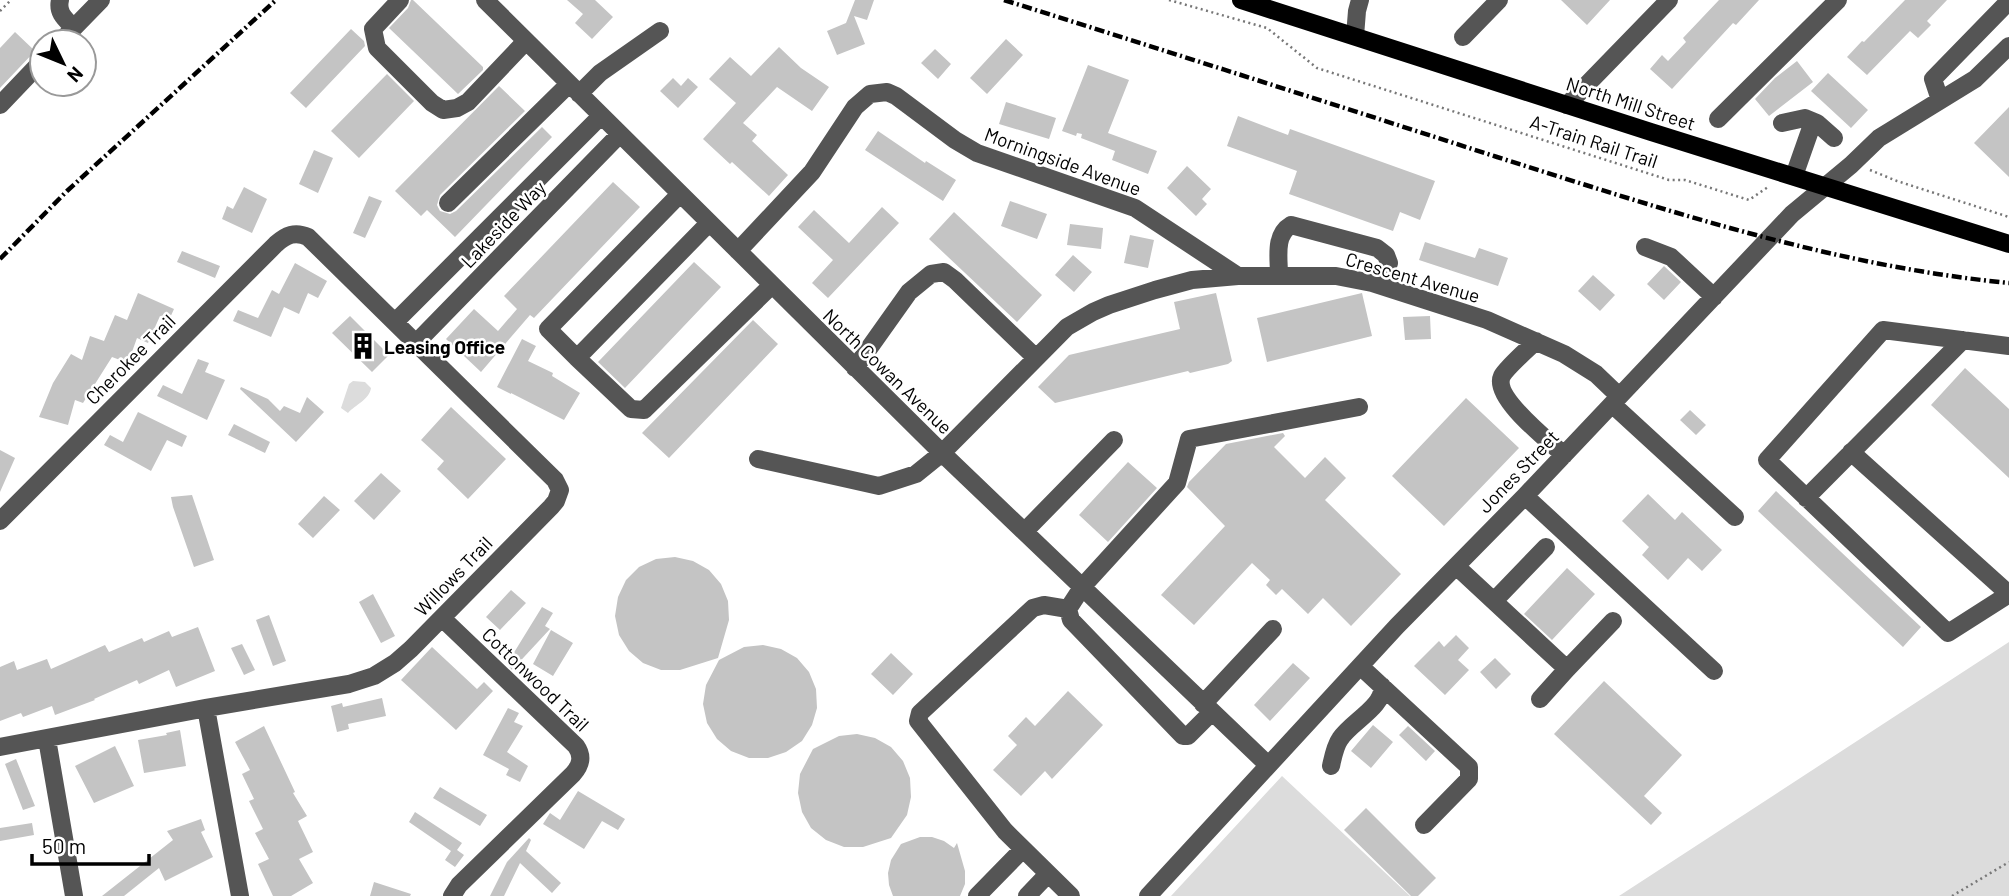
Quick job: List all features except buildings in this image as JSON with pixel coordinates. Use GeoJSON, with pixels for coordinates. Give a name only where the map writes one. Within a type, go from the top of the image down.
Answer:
{"type":"FeatureCollection","features":[{"type":"Feature","properties":{"kind":"main road","name":"North Mill Street"},"geometry":{"type":"LineString","coordinates":[[1241,0],[2009,244]]}},
{"type":"Feature","properties":{"kind":"street"},"geometry":{"type":"LineString","coordinates":[[60,0],[58,8],[74,28],[101,0]]}},
{"type":"Feature","properties":{"kind":"street"},"geometry":{"type":"LineString","coordinates":[[400,0],[373,29],[377,48],[432,103],[443,110],[457,108],[468,102],[526,41]]}},
{"type":"Feature","properties":{"kind":"street","name":"North Cowan Avenue"},"geometry":{"type":"LineString","coordinates":[[485,0],[855,368],[1268,765]]}},
{"type":"Feature","properties":{"kind":"street"},"geometry":{"type":"LineString","coordinates":[[1355,36],[1360,0]]}},
{"type":"Feature","properties":{"kind":"street"},"geometry":{"type":"LineString","coordinates":[[1463,37],[1499,0]]}},
{"type":"Feature","properties":{"kind":"street"},"geometry":{"type":"LineString","coordinates":[[1567,105],[1669,0]]}},
{"type":"Feature","properties":{"kind":"street"},"geometry":{"type":"LineString","coordinates":[[1718,120],[1838,0]]}},
{"type":"Feature","properties":{"kind":"street"},"geometry":{"type":"LineString","coordinates":[[1940,100],[1933,79],[2009,1]]}},
{"type":"Feature","properties":{"kind":"street"},"geometry":{"type":"LineString","coordinates":[[448,203],[574,89],[660,31]]}},
{"type":"Feature","properties":{"kind":"street","name":"Jones Street"},"geometry":{"type":"LineString","coordinates":[[1148,896],[1360,666],[1792,214],[1878,138],[1975,79],[2009,46]]}},
{"type":"Feature","properties":{"kind":"street"},"geometry":{"type":"LineString","coordinates":[[0,105],[28,76]]}},
{"type":"Feature","properties":{"kind":"street","name":"Morningside Avenue"},"geometry":{"type":"LineString","coordinates":[[738,251],[812,172],[855,107],[870,94],[887,92],[906,102],[955,140],[977,153],[1135,208],[1238,276]]}},
{"type":"Feature","properties":{"kind":"street","name":"Lakeside Way"},"geometry":{"type":"LineString","coordinates":[[395,322],[601,116]]}},
{"type":"Feature","properties":{"kind":"street"},"geometry":{"type":"LineString","coordinates":[[1782,123],[1805,118],[1834,138]]}},
{"type":"Feature","properties":{"kind":"street"},"geometry":{"type":"LineString","coordinates":[[1790,175],[1813,122]]}},
{"type":"Feature","properties":{"kind":"street","name":"Lakeside Way"},"geometry":{"type":"LineString","coordinates":[[416,343],[620,134]]}},
{"type":"Feature","properties":{"kind":"street"},"geometry":{"type":"LineString","coordinates":[[681,194],[548,329],[631,409],[644,410],[772,285]]}},
{"type":"Feature","properties":{"kind":"street"},"geometry":{"type":"LineString","coordinates":[[577,358],[709,223]]}},
{"type":"Feature","properties":{"kind":"street"},"geometry":{"type":"LineString","coordinates":[[1279,275],[1280,237],[1283,230],[1291,225],[1384,252],[1389,263],[1381,285]]}},
{"type":"Feature","properties":{"kind":"street","name":"Willows Trail"},"geometry":{"type":"LineString","coordinates":[[0,747],[363,681],[403,657],[551,507],[559,495],[560,490],[555,480],[308,237],[294,233]]}},
{"type":"Feature","properties":{"kind":"street","name":"Cherokee Trail"},"geometry":{"type":"LineString","coordinates":[[0,521],[276,244],[294,233]]}},
{"type":"Feature","properties":{"kind":"street"},"geometry":{"type":"LineString","coordinates":[[1645,247],[1671,257],[1714,297]]}},
{"type":"Feature","properties":{"kind":"street"},"geometry":{"type":"LineString","coordinates":[[855,368],[909,292],[931,274],[943,272],[955,280],[1035,358]]}},
{"type":"Feature","properties":{"kind":"street","name":"Crescent Avenue"},"geometry":{"type":"LineString","coordinates":[[758,459],[879,486],[916,474],[942,453],[1067,327],[1093,312],[1192,280],[1238,276],[1336,276],[1381,285],[1487,320],[1564,354],[1586,367],[1735,517]]}},
{"type":"Feature","properties":{"kind":"street"},"geometry":{"type":"LineString","coordinates":[[1851,452],[2009,594],[1948,633],[1767,460],[1884,330],[2009,345]]}},
{"type":"Feature","properties":{"kind":"street"},"geometry":{"type":"LineString","coordinates":[[1806,498],[1963,340]]}},
{"type":"Feature","properties":{"kind":"street"},"geometry":{"type":"LineString","coordinates":[[1536,341],[1502,376],[1500,386],[1515,408],[1563,455]]}},
{"type":"Feature","properties":{"kind":"street"},"geometry":{"type":"LineString","coordinates":[[1273,629],[1188,736],[1182,736],[1071,620],[1068,609],[1083,586],[1177,483],[1189,439],[1359,407]]}},
{"type":"Feature","properties":{"kind":"street"},"geometry":{"type":"LineString","coordinates":[[1025,531],[1114,440]]}},
{"type":"Feature","properties":{"kind":"street"},"geometry":{"type":"LineString","coordinates":[[1525,496],[1714,671]]}},
{"type":"Feature","properties":{"kind":"street"},"geometry":{"type":"LineString","coordinates":[[1494,601],[1546,547]]}},
{"type":"Feature","properties":{"kind":"street"},"geometry":{"type":"LineString","coordinates":[[1456,566],[1567,669]]}},
{"type":"Feature","properties":{"kind":"street"},"geometry":{"type":"LineString","coordinates":[[1068,609],[1044,606],[1033,608],[919,713],[918,722],[1005,831],[1071,896]]}},
{"type":"Feature","properties":{"kind":"street","name":"Cottonwood Trail"},"geometry":{"type":"LineString","coordinates":[[442,618],[576,746],[581,757],[578,769],[459,885],[452,896]]}},
{"type":"Feature","properties":{"kind":"street"},"geometry":{"type":"LineString","coordinates":[[1540,699],[1613,621]]}},
{"type":"Feature","properties":{"kind":"street"},"geometry":{"type":"LineString","coordinates":[[1360,666],[1469,767],[1469,779],[1424,825]]}},
{"type":"Feature","properties":{"kind":"street"},"geometry":{"type":"LineString","coordinates":[[1331,766],[1339,741],[1353,724],[1381,700],[1382,686]]}},
{"type":"Feature","properties":{"kind":"street"},"geometry":{"type":"LineString","coordinates":[[206,708],[240,896]]}},
{"type":"Feature","properties":{"kind":"street"},"geometry":{"type":"LineString","coordinates":[[47,739],[74,896]]}},
{"type":"Feature","properties":{"kind":"street"},"geometry":{"type":"LineString","coordinates":[[977,896],[1023,849]]}},
{"type":"Feature","properties":{"kind":"street"},"geometry":{"type":"LineString","coordinates":[[1027,896],[1048,874]]}},
{"type":"Feature","properties":{"kind":"path"},"geometry":{"type":"LineString","coordinates":[[0,11],[11,0]]}},
{"type":"Feature","properties":{"kind":"path","name":"A-Train Rail Trail"},"geometry":{"type":"LineString","coordinates":[[1169,0],[1268,28],[1317,68],[1669,180],[1685,180],[1749,200],[1790,175]]}},
{"type":"Feature","properties":{"kind":"path"},"geometry":{"type":"LineString","coordinates":[[1851,164],[2009,217]]}},
{"type":"Feature","properties":{"kind":"path"},"geometry":{"type":"LineString","coordinates":[[1952,896],[2009,862]]}},
{"type":"Feature","properties":{"kind":"shaded area"},"geometry":{"type":"Polygon","coordinates":[[[353,381],[365,382],[371,388],[365,399],[348,413],[341,408],[349,384],[353,381]]]}},
{"type":"Feature","properties":{"kind":"shaded area"},"geometry":{"type":"Polygon","coordinates":[[[2009,642],[2009,896],[1619,896],[2009,642]]]}},
{"type":"Feature","properties":{"kind":"shaded area"},"geometry":{"type":"Polygon","coordinates":[[[1282,776],[1410,896],[1171,896],[1282,776]]]}},
{"type":"Feature","properties":{"kind":"railway"},"geometry":{"type":"LineString","coordinates":[[0,259],[67,191],[276,0]]}},
{"type":"Feature","properties":{"kind":"railway"},"geometry":{"type":"LineString","coordinates":[[1004,0],[1560,177],[1750,234],[1879,264],[2009,283]]}},
{"type":"Feature","properties":{"kind":"place","name":"Leasing Office"},"geometry":{"type":"Point","coordinates":[363,346]}}]}
